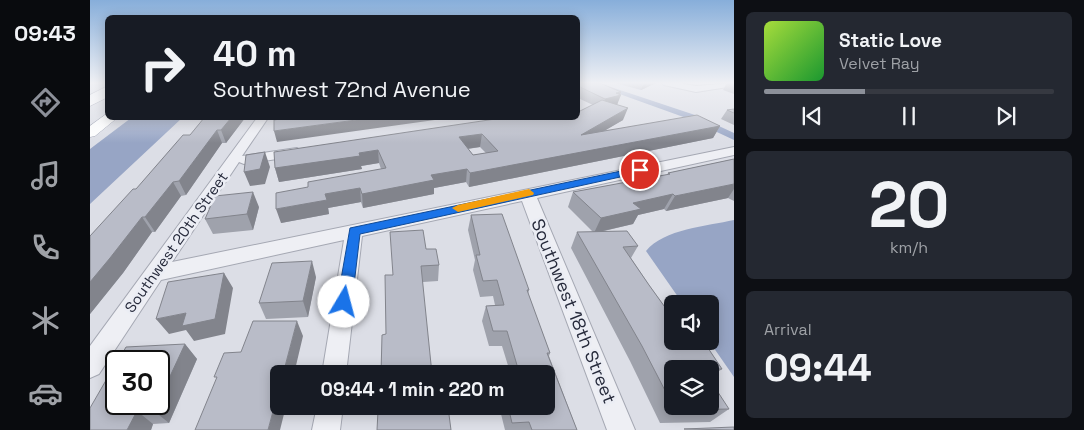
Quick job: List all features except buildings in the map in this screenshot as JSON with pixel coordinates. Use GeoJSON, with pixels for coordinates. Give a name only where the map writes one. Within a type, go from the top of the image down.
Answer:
{"type":"FeatureCollection","features":[{"type":"Feature","properties":{"kind":"main road"},"geometry":{"type":"LineString","coordinates":[[90,133],[107,120]]}},
{"type":"Feature","properties":{"kind":"street","name":"Southwest 20th Street"},"geometry":{"type":"LineString","coordinates":[[90,366],[261,120]]}},
{"type":"Feature","properties":{"kind":"street"},"geometry":{"type":"LineString","coordinates":[[232,162],[310,150]]}},
{"type":"Feature","properties":{"kind":"street"},"geometry":{"type":"LineString","coordinates":[[153,274],[734,150]]}},
{"type":"Feature","properties":{"kind":"street","name":"Southwest 18th Street"},"geometry":{"type":"LineString","coordinates":[[527,193],[621,430]]}},
{"type":"Feature","properties":{"kind":"street"},"geometry":{"type":"LineString","coordinates":[[335,365],[354,231]]}},
{"type":"Feature","properties":{"kind":"street"},"geometry":{"type":"LineString","coordinates":[[326,430],[328,415]]}},
{"type":"Feature","properties":{"kind":"water"},"geometry":{"type":"Polygon","coordinates":[[[128,120],[180,120],[90,204],[90,149],[128,120]]]}},
{"type":"Feature","properties":{"kind":"water"},"geometry":{"type":"Polygon","coordinates":[[[734,220],[734,377],[715,350],[719,350],[719,295],[677,295],[646,251],[654,244],[675,233],[734,220]]]}},
{"type":"Feature","properties":{"kind":"waterway"},"geometry":{"type":"LineString","coordinates":[[651,103],[692,117],[734,137]]}},
{"type":"Feature","properties":{"kind":"slow traffic"},"geometry":{"type":"LineString","coordinates":[[458,208],[529,193]]}},
{"type":"Feature","properties":{"kind":"route"},"geometry":{"type":"LineString","coordinates":[[344,302],[354,231],[640,170]]}}]}
